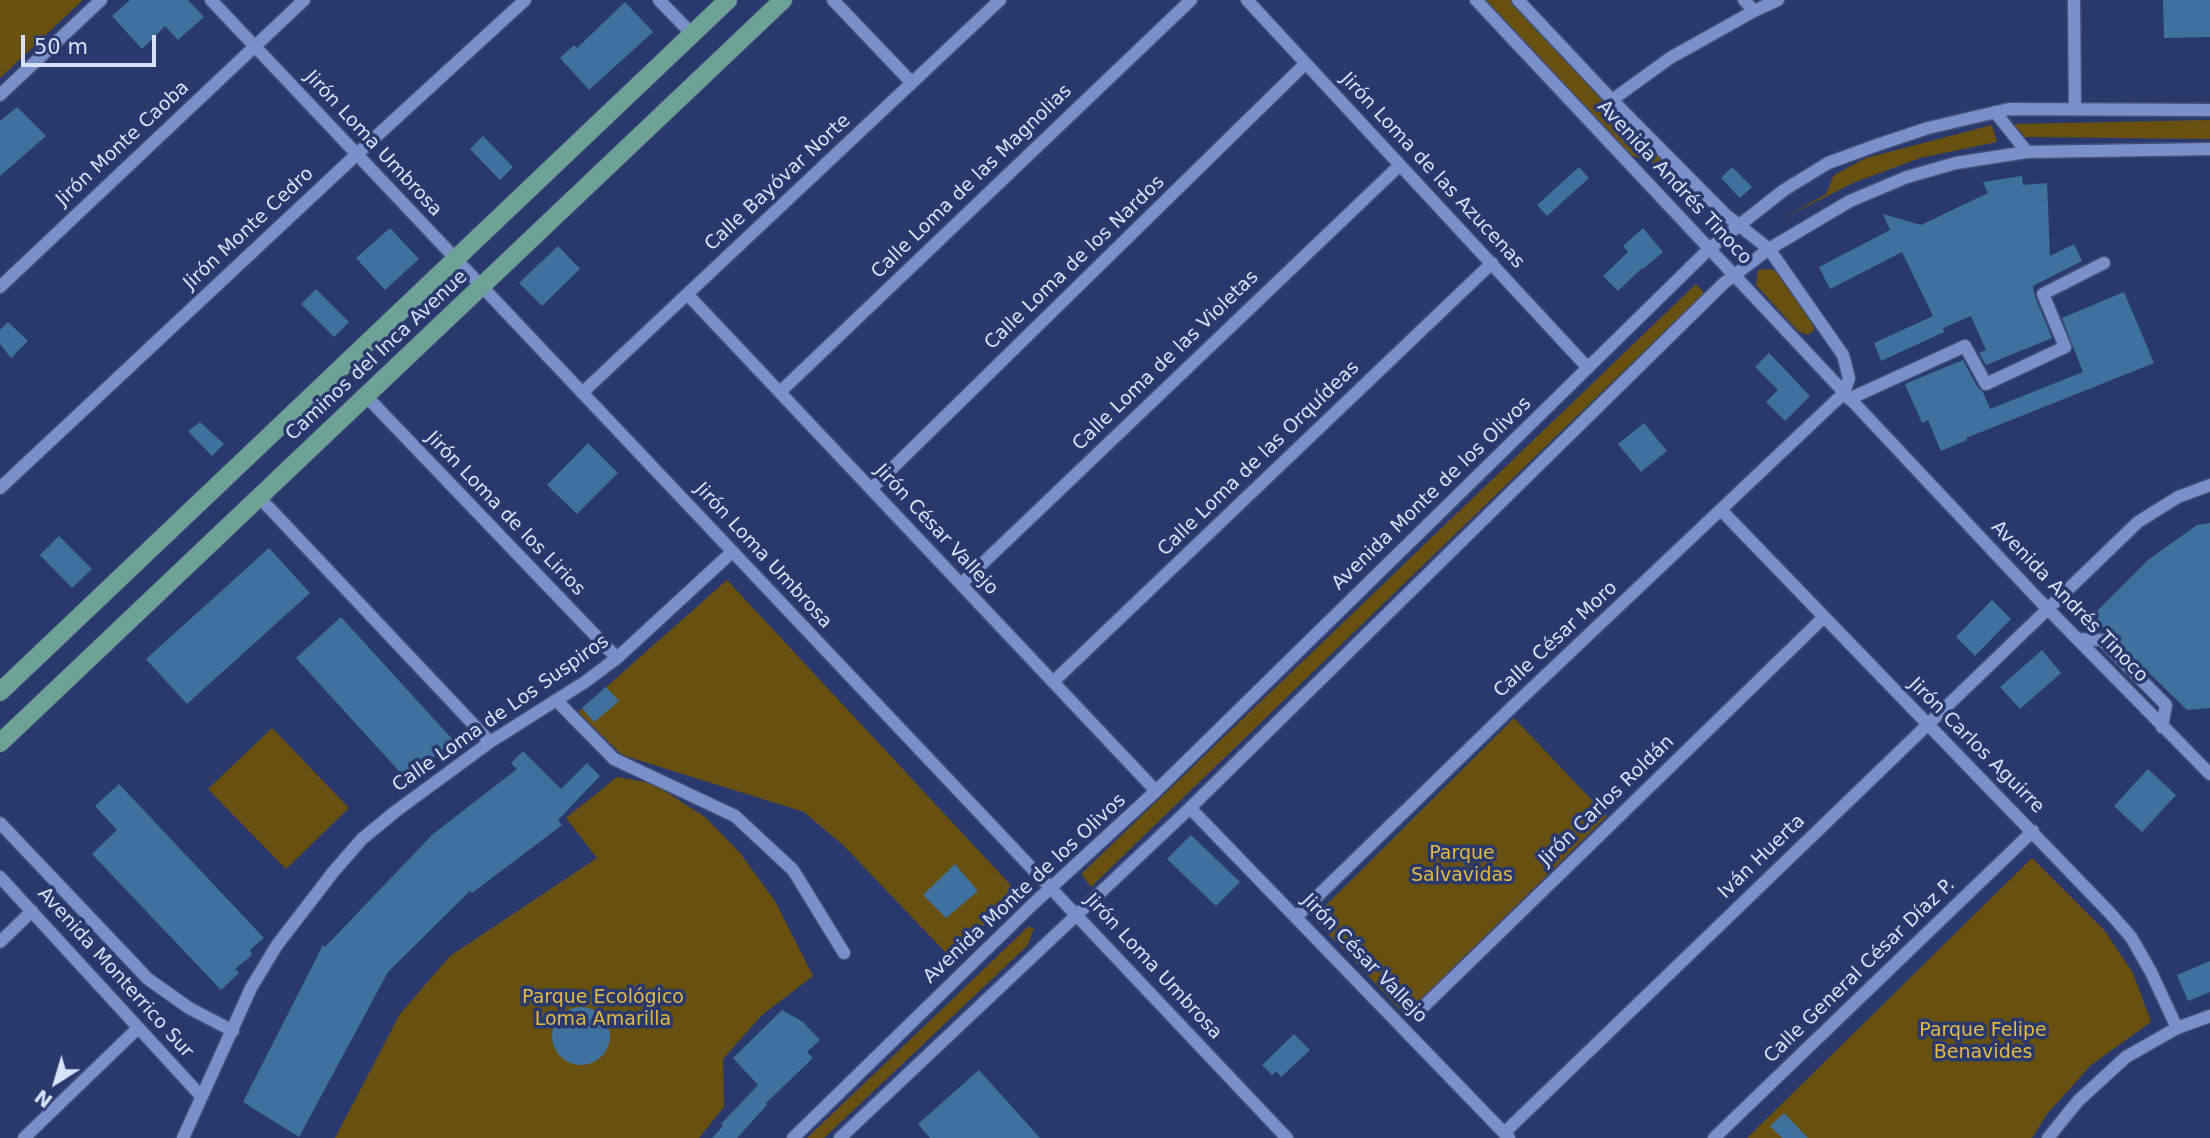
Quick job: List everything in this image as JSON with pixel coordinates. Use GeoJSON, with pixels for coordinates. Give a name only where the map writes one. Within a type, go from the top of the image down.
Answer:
{"type":"FeatureCollection","features":[{"type":"Feature","properties":{"kind":"main road","name":"Caminos del Inca Avenue"},"geometry":{"type":"LineString","coordinates":[[0,692],[727,0]]}},
{"type":"Feature","properties":{"kind":"main road","name":"Caminos del Inca Avenue"},"geometry":{"type":"LineString","coordinates":[[0,743],[783,0]]}},
{"type":"Feature","properties":{"kind":"street"},"geometry":{"type":"LineString","coordinates":[[0,95],[101,0]]}},
{"type":"Feature","properties":{"kind":"street","name":"Jirón Loma Umbrosa"},"geometry":{"type":"LineString","coordinates":[[211,0],[1282,1133]]}},
{"type":"Feature","properties":{"kind":"street","name":"Jirón Monte Caoba"},"geometry":{"type":"LineString","coordinates":[[0,288],[304,0]]}},
{"type":"Feature","properties":{"kind":"street","name":"Jirón Monte Cedro"},"geometry":{"type":"LineString","coordinates":[[0,488],[356,154],[525,0]]}},
{"type":"Feature","properties":{"kind":"street"},"geometry":{"type":"LineString","coordinates":[[659,0],[692,34]]}},
{"type":"Feature","properties":{"kind":"street"},"geometry":{"type":"LineString","coordinates":[[833,0],[912,83]]}},
{"type":"Feature","properties":{"kind":"street","name":"Calle Bayóvar Norte"},"geometry":{"type":"LineString","coordinates":[[582,393],[1000,0]]}},
{"type":"Feature","properties":{"kind":"street","name":"Calle Loma de las Magnolias"},"geometry":{"type":"LineString","coordinates":[[780,392],[1192,0]]}},
{"type":"Feature","properties":{"kind":"street","name":"Jirón Loma de las Azucenas"},"geometry":{"type":"LineString","coordinates":[[1247,0],[1588,368]]}},
{"type":"Feature","properties":{"kind":"street","name":"Avenida Andrés Tinoco"},"geometry":{"type":"LineString","coordinates":[[1476,0],[2048,609],[2210,774]]}},
{"type":"Feature","properties":{"kind":"street","name":"Avenida Andrés Tinoco"},"geometry":{"type":"LineString","coordinates":[[1518,0],[1737,226],[1769,249],[1843,355],[1848,367],[1847,396]]}},
{"type":"Feature","properties":{"kind":"street"},"geometry":{"type":"LineString","coordinates":[[1744,0],[1754,10]]}},
{"type":"Feature","properties":{"kind":"street"},"geometry":{"type":"LineString","coordinates":[[1612,100],[1670,58],[1754,10],[1778,0]]}},
{"type":"Feature","properties":{"kind":"street"},"geometry":{"type":"LineString","coordinates":[[2074,0],[2075,109]]}},
{"type":"Feature","properties":{"kind":"street","name":"Calle Loma de los Nardos"},"geometry":{"type":"LineString","coordinates":[[871,489],[1305,64]]}},
{"type":"Feature","properties":{"kind":"street","name":"Avenida Monte de los Olivos"},"geometry":{"type":"LineString","coordinates":[[793,1138],[1051,888],[1156,791],[1709,249],[1784,190],[1828,163],[1928,128],[2009,109],[2210,110]]}},
{"type":"Feature","properties":{"kind":"street"},"geometry":{"type":"LineString","coordinates":[[1995,112],[2027,152]]}},
{"type":"Feature","properties":{"kind":"street"},"geometry":{"type":"LineString","coordinates":[[846,1136],[1190,808],[1734,275],[1769,249],[1850,201],[1907,177],[1956,163],[2027,152],[2210,149]]}},
{"type":"Feature","properties":{"kind":"street","name":"Calle Loma de las Violetas"},"geometry":{"type":"LineString","coordinates":[[961,584],[1399,166]]}},
{"type":"Feature","properties":{"kind":"street","name":"Calle Loma de las Orquídeas"},"geometry":{"type":"LineString","coordinates":[[1053,682],[1492,263]]}},
{"type":"Feature","properties":{"kind":"street","name":"Calle César Moro"},"geometry":{"type":"LineString","coordinates":[[1296,916],[1509,710],[1721,510],[1847,396],[1965,346],[1986,384],[2065,347],[2043,294],[2104,263]]}},
{"type":"Feature","properties":{"kind":"street","name":"Jirón César Vallejo"},"geometry":{"type":"LineString","coordinates":[[688,295],[1156,791]]}},
{"type":"Feature","properties":{"kind":"street","name":"Jirón Loma de los Lirios"},"geometry":{"type":"LineString","coordinates":[[366,396],[617,658]]}},
{"type":"Feature","properties":{"kind":"street","name":"Iván Huerta"},"geometry":{"type":"LineString","coordinates":[[1507,1136],[1927,724],[2138,522],[2178,497],[2210,485]]}},
{"type":"Feature","properties":{"kind":"street"},"geometry":{"type":"LineString","coordinates":[[259,497],[490,742]]}},
{"type":"Feature","properties":{"kind":"street","name":"Jirón Carlos Aguirre"},"geometry":{"type":"LineString","coordinates":[[1721,510],[2033,831],[2130,937],[2151,972],[2177,1028]]}},
{"type":"Feature","properties":{"kind":"street","name":"Calle Loma de Los Suspiros"},"geometry":{"type":"LineString","coordinates":[[183,1138],[251,988],[277,945],[362,839],[490,742],[556,701],[617,658],[732,552]]}},
{"type":"Feature","properties":{"kind":"street","name":"Jirón Carlos Roldán"},"geometry":{"type":"LineString","coordinates":[[1416,1013],[1824,617]]}},
{"type":"Feature","properties":{"kind":"street"},"geometry":{"type":"LineString","coordinates":[[2077,639],[2102,640],[2166,705],[2162,727]]}},
{"type":"Feature","properties":{"kind":"street"},"geometry":{"type":"LineString","coordinates":[[556,701],[614,759],[735,816],[793,870],[844,953]]}},
{"type":"Feature","properties":{"kind":"street","name":"Jirón César Vallejo"},"geometry":{"type":"LineString","coordinates":[[1190,808],[1507,1136]]}},
{"type":"Feature","properties":{"kind":"street","name":"Avenida Monterrico Sur"},"geometry":{"type":"LineString","coordinates":[[0,823],[148,979],[189,1008],[233,1031]]}},
{"type":"Feature","properties":{"kind":"street","name":"Calle General César Díaz P."},"geometry":{"type":"LineString","coordinates":[[1719,1136],[2033,831]]}},
{"type":"Feature","properties":{"kind":"street","name":"Avenida Monterrico Sur"},"geometry":{"type":"LineString","coordinates":[[0,877],[201,1096]]}},
{"type":"Feature","properties":{"kind":"street"},"geometry":{"type":"LineString","coordinates":[[0,942],[32,911]]}},
{"type":"Feature","properties":{"kind":"street"},"geometry":{"type":"LineString","coordinates":[[2048,1138],[2078,1101],[2126,1057],[2177,1028],[2210,1016]]}},
{"type":"Feature","properties":{"kind":"street"},"geometry":{"type":"LineString","coordinates":[[24,1138],[138,1028]]}},
{"type":"Feature","properties":{"kind":"street"},"geometry":{"type":"LineString","coordinates":[[1268,1138],[1282,1133]]}},
{"type":"Feature","properties":{"kind":"green space"},"geometry":{"type":"Polygon","coordinates":[[[0,0],[83,0],[0,78],[0,0]]]}},
{"type":"Feature","properties":{"kind":"green space"},"geometry":{"type":"Polygon","coordinates":[[[1486,0],[1511,0],[1705,205],[1697,212],[1652,163],[1631,155],[1486,0]]]}},
{"type":"Feature","properties":{"kind":"green space"},"geometry":{"type":"Polygon","coordinates":[[[2210,120],[2210,139],[2025,137],[2014,124],[2210,120]]]}},
{"type":"Feature","properties":{"kind":"green space"},"geometry":{"type":"Polygon","coordinates":[[[1992,125],[1997,142],[1920,158],[1853,183],[1782,219],[1826,194],[1834,175],[1866,158],[1992,125]]]}},
{"type":"Feature","properties":{"kind":"green space"},"geometry":{"type":"Polygon","coordinates":[[[1771,269],[1778,273],[1812,321],[1814,331],[1807,335],[1798,331],[1756,285],[1758,270],[1771,269]]]}},
{"type":"Feature","properties":{"kind":"green space"},"geometry":{"type":"Polygon","coordinates":[[[1696,284],[1704,293],[1091,887],[1081,874],[1696,284]]]}},
{"type":"Feature","properties":{"kind":"green space"},"geometry":{"type":"Polygon","coordinates":[[[727,580],[1018,893],[950,957],[843,845],[804,812],[622,755],[578,712],[727,580]]]}},
{"type":"Feature","properties":{"kind":"green space","name":"Parque Salvavidas"},"geometry":{"type":"Polygon","coordinates":[[[1514,718],[1607,816],[1405,1015],[1313,918],[1514,718]]]}},
{"type":"Feature","properties":{"kind":"green space"},"geometry":{"type":"Polygon","coordinates":[[[272,728],[349,808],[286,869],[208,789],[272,728]]]}},
{"type":"Feature","properties":{"kind":"green space","name":"Parque Ecológico Loma Amarilla"},"geometry":{"type":"Polygon","coordinates":[[[617,777],[652,783],[705,817],[740,853],[775,901],[813,976],[762,1015],[723,1059],[724,1107],[699,1138],[335,1138],[400,1014],[450,956],[597,858],[566,818],[617,777]]]}},
{"type":"Feature","properties":{"kind":"green space","name":"Parque Felipe Benavides"},"geometry":{"type":"Polygon","coordinates":[[[2032,858],[2105,931],[2133,973],[2151,1022],[2091,1065],[2047,1114],[2032,1138],[1747,1138],[2032,858]]]}},
{"type":"Feature","properties":{"kind":"green space"},"geometry":{"type":"Polygon","coordinates":[[[1029,926],[1034,929],[1027,946],[824,1138],[807,1138],[1029,926]]]}},
{"type":"Feature","properties":{"kind":"building"},"geometry":{"type":"Polygon","coordinates":[[[130,0],[188,0],[204,17],[178,40],[165,26],[142,49],[112,16],[130,0]]]}},
{"type":"Feature","properties":{"kind":"building"},"geometry":{"type":"Polygon","coordinates":[[[2163,0],[2210,0],[2210,37],[2164,38],[2163,0]]]}},
{"type":"Feature","properties":{"kind":"building"},"geometry":{"type":"Polygon","coordinates":[[[625,2],[653,32],[589,90],[560,58],[574,45],[577,48],[625,2]]]}},
{"type":"Feature","properties":{"kind":"building"},"geometry":{"type":"Polygon","coordinates":[[[17,107],[46,136],[0,176],[0,121],[17,107]]]}},
{"type":"Feature","properties":{"kind":"building"},"geometry":{"type":"Polygon","coordinates":[[[483,136],[513,167],[500,180],[470,149],[483,136]]]}},
{"type":"Feature","properties":{"kind":"building"},"geometry":{"type":"Polygon","coordinates":[[[1579,167],[1589,178],[1547,216],[1537,205],[1579,167]]]}},
{"type":"Feature","properties":{"kind":"building"},"geometry":{"type":"Polygon","coordinates":[[[1732,167],[1752,187],[1740,198],[1721,178],[1732,167]]]}},
{"type":"Feature","properties":{"kind":"building"},"geometry":{"type":"Polygon","coordinates":[[[2022,176],[2023,185],[2047,183],[2050,256],[2074,244],[2082,261],[2033,286],[2052,338],[1986,365],[1979,353],[1986,350],[1971,316],[1943,328],[1944,332],[1881,361],[1874,343],[1933,316],[1902,252],[1830,289],[1819,267],[1890,230],[1883,214],[1921,225],[1988,193],[1983,182],[2022,176]]]}},
{"type":"Feature","properties":{"kind":"building"},"geometry":{"type":"Polygon","coordinates":[[[390,228],[419,259],[385,290],[356,258],[390,228]]]}},
{"type":"Feature","properties":{"kind":"building"},"geometry":{"type":"Polygon","coordinates":[[[1643,228],[1663,252],[1618,291],[1603,276],[1628,252],[1623,246],[1643,228]]]}},
{"type":"Feature","properties":{"kind":"building"},"geometry":{"type":"Polygon","coordinates":[[[558,246],[580,269],[542,306],[519,283],[558,246]]]}},
{"type":"Feature","properties":{"kind":"building"},"geometry":{"type":"Polygon","coordinates":[[[316,289],[349,322],[334,337],[301,304],[316,289]]]}},
{"type":"Feature","properties":{"kind":"building"},"geometry":{"type":"Polygon","coordinates":[[[2124,292],[2154,363],[1966,438],[1967,440],[1941,451],[1928,420],[1922,423],[1905,384],[1963,360],[1990,409],[2083,372],[2062,318],[2124,292]]]}},
{"type":"Feature","properties":{"kind":"building"},"geometry":{"type":"Polygon","coordinates":[[[8,322],[28,341],[11,358],[0,344],[0,330],[8,322]]]}},
{"type":"Feature","properties":{"kind":"building"},"geometry":{"type":"Polygon","coordinates":[[[1769,353],[1810,396],[1785,421],[1766,402],[1778,390],[1755,367],[1769,353]]]}},
{"type":"Feature","properties":{"kind":"building"},"geometry":{"type":"Polygon","coordinates":[[[200,422],[224,444],[212,456],[188,431],[200,422]]]}},
{"type":"Feature","properties":{"kind":"building"},"geometry":{"type":"Polygon","coordinates":[[[1644,423],[1667,451],[1641,472],[1618,444],[1644,423]]]}},
{"type":"Feature","properties":{"kind":"building"},"geometry":{"type":"Polygon","coordinates":[[[588,443],[618,473],[577,514],[547,485],[588,443]]]}},
{"type":"Feature","properties":{"kind":"building"},"geometry":{"type":"Polygon","coordinates":[[[2210,523],[2210,708],[2187,710],[2098,623],[2097,611],[2148,560],[2197,525],[2210,523]]]}},
{"type":"Feature","properties":{"kind":"building"},"geometry":{"type":"Polygon","coordinates":[[[59,536],[92,569],[72,588],[40,555],[59,536]]]}},
{"type":"Feature","properties":{"kind":"building"},"geometry":{"type":"Polygon","coordinates":[[[269,548],[310,593],[187,704],[146,659],[269,548]]]}},
{"type":"Feature","properties":{"kind":"building"},"geometry":{"type":"Polygon","coordinates":[[[1992,600],[2011,619],[1975,656],[1956,637],[1992,600]]]}},
{"type":"Feature","properties":{"kind":"building"},"geometry":{"type":"Polygon","coordinates":[[[341,617],[453,740],[408,781],[296,658],[341,617]]]}},
{"type":"Feature","properties":{"kind":"building"},"geometry":{"type":"Polygon","coordinates":[[[2042,650],[2061,673],[2020,709],[2000,687],[2042,650]]]}},
{"type":"Feature","properties":{"kind":"building"},"geometry":{"type":"Polygon","coordinates":[[[606,687],[619,701],[594,722],[582,708],[606,687]]]}},
{"type":"Feature","properties":{"kind":"building"},"geometry":{"type":"Polygon","coordinates":[[[523,751],[561,789],[587,763],[600,776],[558,820],[562,825],[472,893],[470,891],[388,972],[299,1137],[243,1102],[323,945],[325,947],[433,834],[517,769],[511,763],[523,751]]]}},
{"type":"Feature","properties":{"kind":"building"},"geometry":{"type":"Polygon","coordinates":[[[2148,769],[2176,795],[2142,832],[2114,806],[2148,769]]]}},
{"type":"Feature","properties":{"kind":"building"},"geometry":{"type":"Polygon","coordinates":[[[119,784],[264,938],[250,950],[252,955],[235,969],[239,973],[221,990],[92,854],[117,830],[95,806],[119,784]]]}},
{"type":"Feature","properties":{"kind":"building"},"geometry":{"type":"Polygon","coordinates":[[[1191,835],[1240,882],[1216,906],[1167,859],[1191,835]]]}},
{"type":"Feature","properties":{"kind":"building"},"geometry":{"type":"Polygon","coordinates":[[[955,864],[978,891],[946,918],[923,895],[955,864]]]}},
{"type":"Feature","properties":{"kind":"building"},"geometry":{"type":"Polygon","coordinates":[[[2210,961],[2210,992],[2188,1001],[2177,975],[2210,961]]]}},
{"type":"Feature","properties":{"kind":"building"},"geometry":{"type":"Polygon","coordinates":[[[575,1007],[587,1007],[597,1011],[606,1020],[610,1042],[602,1057],[587,1065],[575,1065],[565,1061],[556,1052],[552,1042],[552,1030],[556,1020],[565,1011],[575,1007]]]}},
{"type":"Feature","properties":{"kind":"building"},"geometry":{"type":"Polygon","coordinates":[[[782,1010],[803,1022],[820,1040],[807,1052],[813,1058],[766,1103],[737,1138],[712,1138],[723,1126],[721,1124],[758,1085],[733,1058],[782,1010]]]}},
{"type":"Feature","properties":{"kind":"building"},"geometry":{"type":"Polygon","coordinates":[[[1294,1034],[1310,1050],[1281,1077],[1276,1071],[1272,1075],[1262,1065],[1294,1034]]]}},
{"type":"Feature","properties":{"kind":"building"},"geometry":{"type":"Polygon","coordinates":[[[979,1070],[1040,1138],[930,1138],[918,1124],[979,1070]]]}},
{"type":"Feature","properties":{"kind":"building"},"geometry":{"type":"Polygon","coordinates":[[[1784,1113],[1808,1138],[1782,1138],[1770,1126],[1784,1113]]]}}]}
